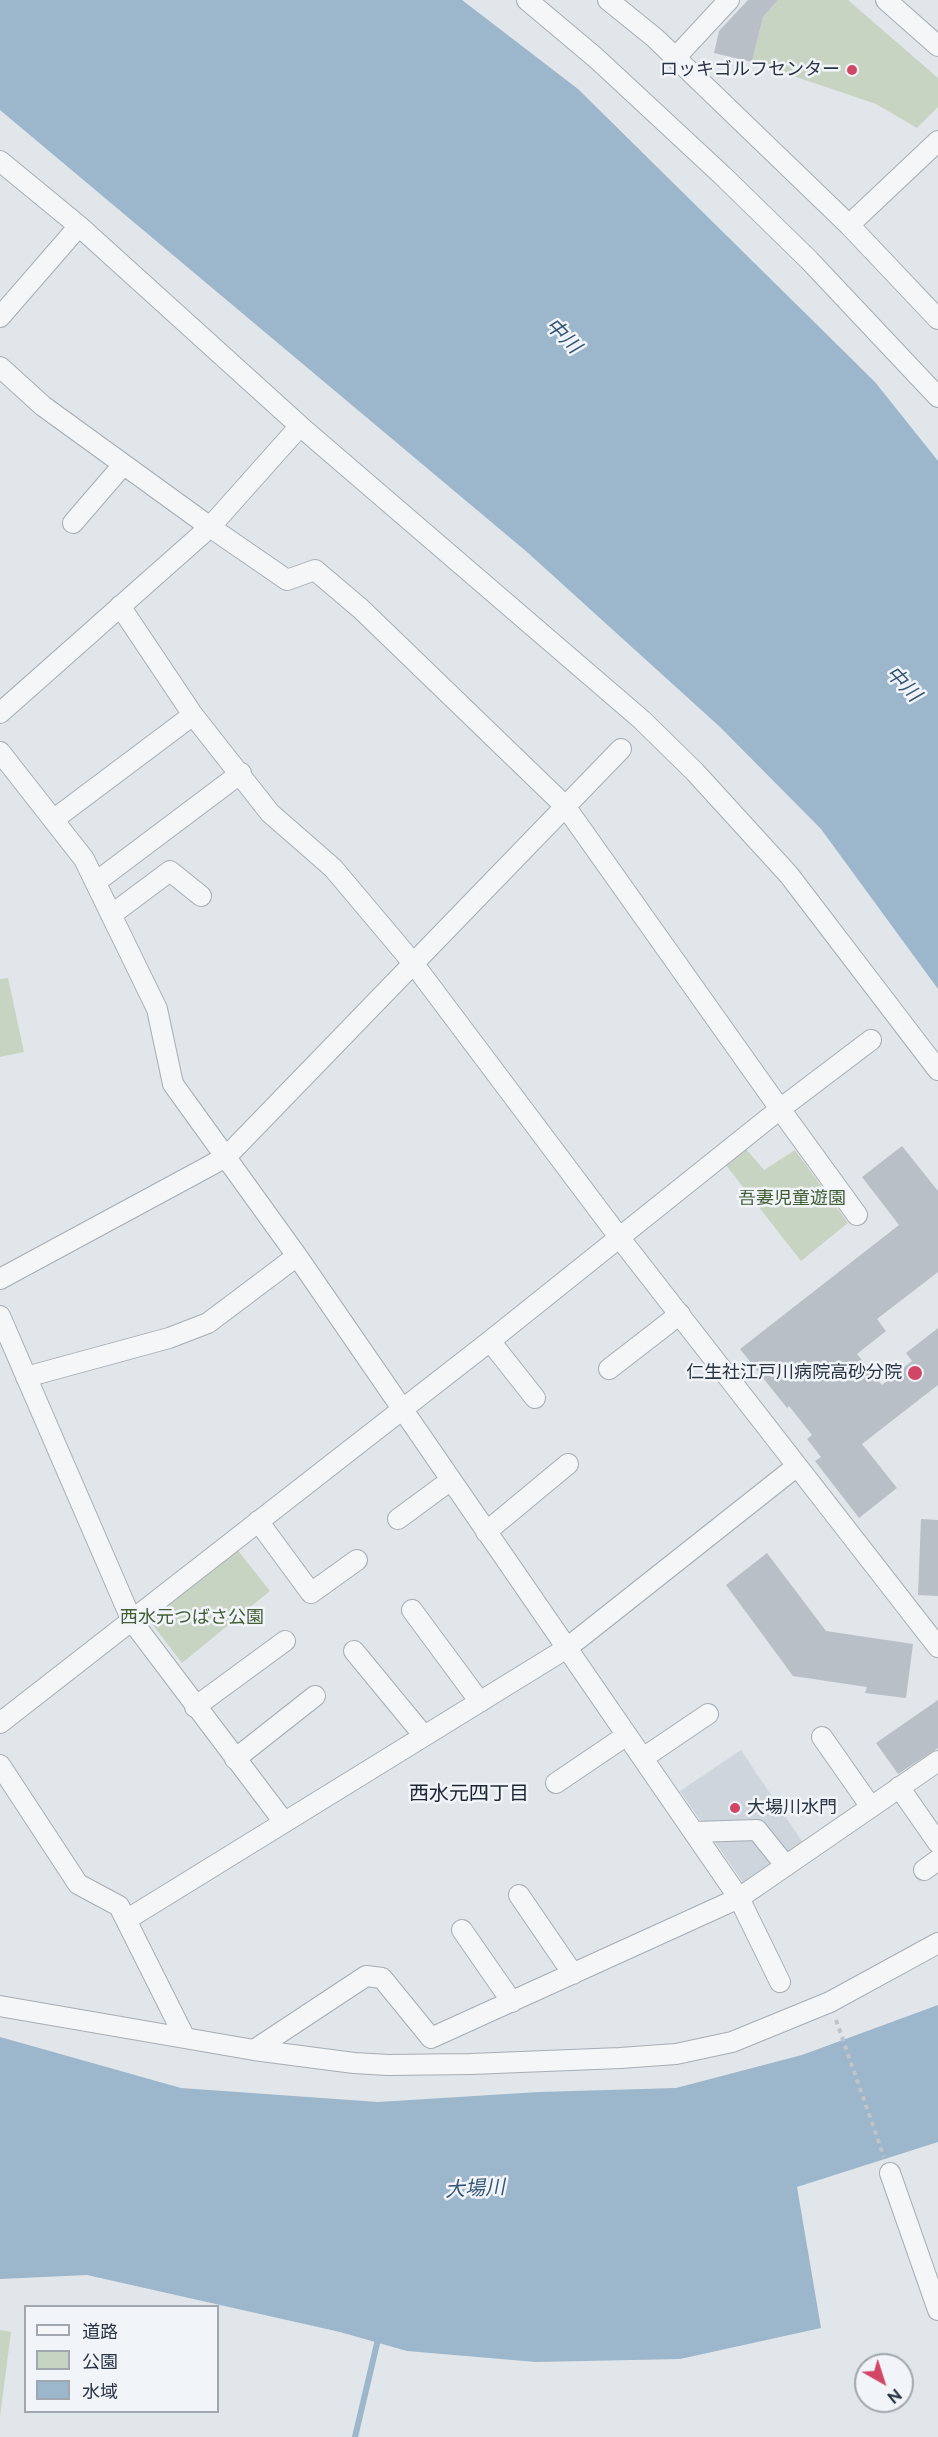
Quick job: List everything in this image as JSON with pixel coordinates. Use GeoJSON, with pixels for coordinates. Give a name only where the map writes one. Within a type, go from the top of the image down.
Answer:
{"type":"FeatureCollection","features":[{"type":"Feature","properties":{"kind":"street"},"geometry":{"type":"LineString","coordinates":[[527,0],[596,58],[731,184],[809,260],[938,397]]}},
{"type":"Feature","properties":{"kind":"street"},"geometry":{"type":"LineString","coordinates":[[608,0],[675,58],[849,225],[938,319]]}},
{"type":"Feature","properties":{"kind":"street"},"geometry":{"type":"LineString","coordinates":[[675,58],[729,0]]}},
{"type":"Feature","properties":{"kind":"street"},"geometry":{"type":"LineString","coordinates":[[886,0],[938,46]]}},
{"type":"Feature","properties":{"kind":"street"},"geometry":{"type":"LineString","coordinates":[[849,225],[938,141]]}},
{"type":"Feature","properties":{"kind":"street"},"geometry":{"type":"LineString","coordinates":[[0,161],[79,226],[300,426],[642,720],[695,772],[789,875],[901,1017],[938,1070]]}},
{"type":"Feature","properties":{"kind":"street"},"geometry":{"type":"LineString","coordinates":[[0,317],[79,226]]}},
{"type":"Feature","properties":{"kind":"street"},"geometry":{"type":"LineString","coordinates":[[0,367],[43,406],[286,580],[315,570],[361,609],[565,806],[857,1215]]}},
{"type":"Feature","properties":{"kind":"street"},"geometry":{"type":"LineString","coordinates":[[0,713],[210,527],[300,426]]}},
{"type":"Feature","properties":{"kind":"street"},"geometry":{"type":"LineString","coordinates":[[73,524],[123,465]]}},
{"type":"Feature","properties":{"kind":"street"},"geometry":{"type":"LineString","coordinates":[[120,606],[194,715],[270,813],[333,868],[413,963],[619,1237],[938,1647]]}},
{"type":"Feature","properties":{"kind":"street"},"geometry":{"type":"LineString","coordinates":[[54,820],[194,715]]}},
{"type":"Feature","properties":{"kind":"street"},"geometry":{"type":"LineString","coordinates":[[0,1279],[226,1156],[621,749]]}},
{"type":"Feature","properties":{"kind":"street"},"geometry":{"type":"LineString","coordinates":[[0,752],[84,859],[96,882],[157,1009],[173,1084],[297,1256],[740,1898],[780,1982]]}},
{"type":"Feature","properties":{"kind":"street"},"geometry":{"type":"LineString","coordinates":[[96,882],[241,774]]}},
{"type":"Feature","properties":{"kind":"street"},"geometry":{"type":"LineString","coordinates":[[111,915],[170,871],[201,896]]}},
{"type":"Feature","properties":{"kind":"street"},"geometry":{"type":"LineString","coordinates":[[0,1723],[401,1408],[490,1341],[780,1109],[871,1040]]}},
{"type":"Feature","properties":{"kind":"street"},"geometry":{"type":"LineString","coordinates":[[26,1377],[169,1338],[208,1323],[297,1256]]}},
{"type":"Feature","properties":{"kind":"street"},"geometry":{"type":"LineString","coordinates":[[609,1369],[680,1314]]}},
{"type":"Feature","properties":{"kind":"street"},"geometry":{"type":"LineString","coordinates":[[0,1316],[132,1621],[284,1822]]}},
{"type":"Feature","properties":{"kind":"street"},"geometry":{"type":"LineString","coordinates":[[490,1341],[534,1398]]}},
{"type":"Feature","properties":{"kind":"street"},"geometry":{"type":"LineString","coordinates":[[486,1532],[568,1464]]}},
{"type":"Feature","properties":{"kind":"street"},"geometry":{"type":"LineString","coordinates":[[126,1920],[567,1648],[797,1466]]}},
{"type":"Feature","properties":{"kind":"street"},"geometry":{"type":"LineString","coordinates":[[398,1519],[451,1480]]}},
{"type":"Feature","properties":{"kind":"street"},"geometry":{"type":"LineString","coordinates":[[258,1521],[311,1593],[357,1560]]}},
{"type":"Feature","properties":{"kind":"street"},"geometry":{"type":"LineString","coordinates":[[412,1610],[480,1701]]}},
{"type":"Feature","properties":{"kind":"street"},"geometry":{"type":"LineString","coordinates":[[195,1707],[285,1641]]}},
{"type":"Feature","properties":{"kind":"street"},"geometry":{"type":"LineString","coordinates":[[354,1651],[424,1736]]}},
{"type":"Feature","properties":{"kind":"street"},"geometry":{"type":"LineString","coordinates":[[235,1758],[315,1696]]}},
{"type":"Feature","properties":{"kind":"street"},"geometry":{"type":"LineString","coordinates":[[643,1758],[708,1714]]}},
{"type":"Feature","properties":{"kind":"street"},"geometry":{"type":"LineString","coordinates":[[556,1783],[627,1735]]}},
{"type":"Feature","properties":{"kind":"street"},"geometry":{"type":"LineString","coordinates":[[822,1737],[871,1807]]}},
{"type":"Feature","properties":{"kind":"street"},"geometry":{"type":"LineString","coordinates":[[254,2050],[366,1976],[382,1978],[431,2038],[740,1898],[938,1761]]}},
{"type":"Feature","properties":{"kind":"street"},"geometry":{"type":"LineString","coordinates":[[0,1764],[78,1884],[119,1906],[183,2036]]}},
{"type":"Feature","properties":{"kind":"street"},"geometry":{"type":"LineString","coordinates":[[899,1787],[938,1843]]}},
{"type":"Feature","properties":{"kind":"street"},"geometry":{"type":"LineString","coordinates":[[694,1832],[757,1830],[786,1866]]}},
{"type":"Feature","properties":{"kind":"street"},"geometry":{"type":"LineString","coordinates":[[519,1895],[573,1974]]}},
{"type":"Feature","properties":{"kind":"street"},"geometry":{"type":"LineString","coordinates":[[462,1930],[512,2002]]}},
{"type":"Feature","properties":{"kind":"street"},"geometry":{"type":"LineString","coordinates":[[0,2006],[254,2050],[388,2065],[471,2064],[676,2054],[732,2042],[830,2002],[938,1943]]}},
{"type":"Feature","properties":{"kind":"street"},"geometry":{"type":"LineString","coordinates":[[890,2172],[938,2310]]}},
{"type":"Feature","properties":{"kind":"path"},"geometry":{"type":"LineString","coordinates":[[839,2032],[890,2172]]}},
{"type":"Feature","properties":{"kind":"shaded area"},"geometry":{"type":"Polygon","coordinates":[[[741,1750],[803,1843],[744,1884],[680,1791],[741,1750]]]}},
{"type":"Feature","properties":{"kind":"green space","name":"ロッキゴルフセンター"},"geometry":{"type":"Polygon","coordinates":[[[778,0],[848,0],[938,78],[938,107],[917,128],[876,104],[752,62],[763,17],[778,0]]]}},
{"type":"Feature","properties":{"kind":"green space"},"geometry":{"type":"Polygon","coordinates":[[[8,978],[24,1052],[0,1057],[0,979],[8,978]]]}},
{"type":"Feature","properties":{"kind":"green space","name":"吾妻児童遊園"},"geometry":{"type":"Polygon","coordinates":[[[746,1149],[764,1170],[795,1150],[848,1223],[801,1261],[725,1164],[746,1149]]]}},
{"type":"Feature","properties":{"kind":"green space","name":"西水元つばさ公園"},"geometry":{"type":"Polygon","coordinates":[[[236,1548],[270,1591],[182,1663],[146,1616],[236,1548]]]}},
{"type":"Feature","properties":{"kind":"green space"},"geometry":{"type":"Polygon","coordinates":[[[0,2330],[11,2332],[0,2417],[0,2330]]]}},
{"type":"Feature","properties":{"kind":"water","name":"中川"},"geometry":{"type":"Polygon","coordinates":[[[0,0],[462,0],[578,89],[875,382],[938,461],[938,989],[821,829],[720,727],[527,552],[0,110],[0,0]]]}},
{"type":"Feature","properties":{"kind":"water","name":"大場川"},"geometry":{"type":"Polygon","coordinates":[[[938,2005],[938,2142],[797,2187],[821,2328],[680,2359],[536,2362],[407,2351],[340,2332],[87,2275],[0,2279],[0,2037],[181,2088],[378,2102],[539,2092],[676,2088],[802,2055],[938,2005]]]}},
{"type":"Feature","properties":{"kind":"building"},"geometry":{"type":"Polygon","coordinates":[[[748,0],[778,0],[763,17],[752,62],[714,53],[719,31],[748,0]]]}},
{"type":"Feature","properties":{"kind":"building"},"geometry":{"type":"Polygon","coordinates":[[[902,1146],[938,1191],[938,1272],[877,1319],[886,1331],[857,1354],[882,1385],[912,1361],[906,1353],[938,1328],[938,1385],[862,1444],[897,1488],[859,1518],[815,1461],[821,1457],[807,1439],[812,1435],[789,1406],[787,1408],[740,1349],[899,1225],[862,1177],[902,1146]]]}},
{"type":"Feature","properties":{"kind":"building"},"geometry":{"type":"Polygon","coordinates":[[[921,1519],[938,1520],[938,1596],[918,1595],[921,1519]]]}},
{"type":"Feature","properties":{"kind":"building"},"geometry":{"type":"Polygon","coordinates":[[[767,1553],[826,1631],[913,1644],[906,1698],[865,1693],[867,1687],[793,1676],[726,1585],[767,1553]]]}},
{"type":"Feature","properties":{"kind":"building"},"geometry":{"type":"Polygon","coordinates":[[[938,1700],[938,1748],[898,1774],[876,1743],[938,1700]]]}},
{"type":"Feature","properties":{"kind":"waterway"},"geometry":{"type":"LineString","coordinates":[[355,2437],[379,2335]]}},
{"type":"Feature","properties":{"kind":"place","name":"ロッキゴルフセンター"},"geometry":{"type":"Point","coordinates":[852,70]}},
{"type":"Feature","properties":{"kind":"place","name":"仁生社江戸川病院高砂分院"},"geometry":{"type":"Point","coordinates":[915,1373]}},
{"type":"Feature","properties":{"kind":"place","name":"大場川水門"},"geometry":{"type":"Point","coordinates":[735,1808]}},
{"type":"Feature","properties":{"kind":"district","name":"西水元四丁目"},"geometry":{"type":"Point","coordinates":[469,1794]}}]}
